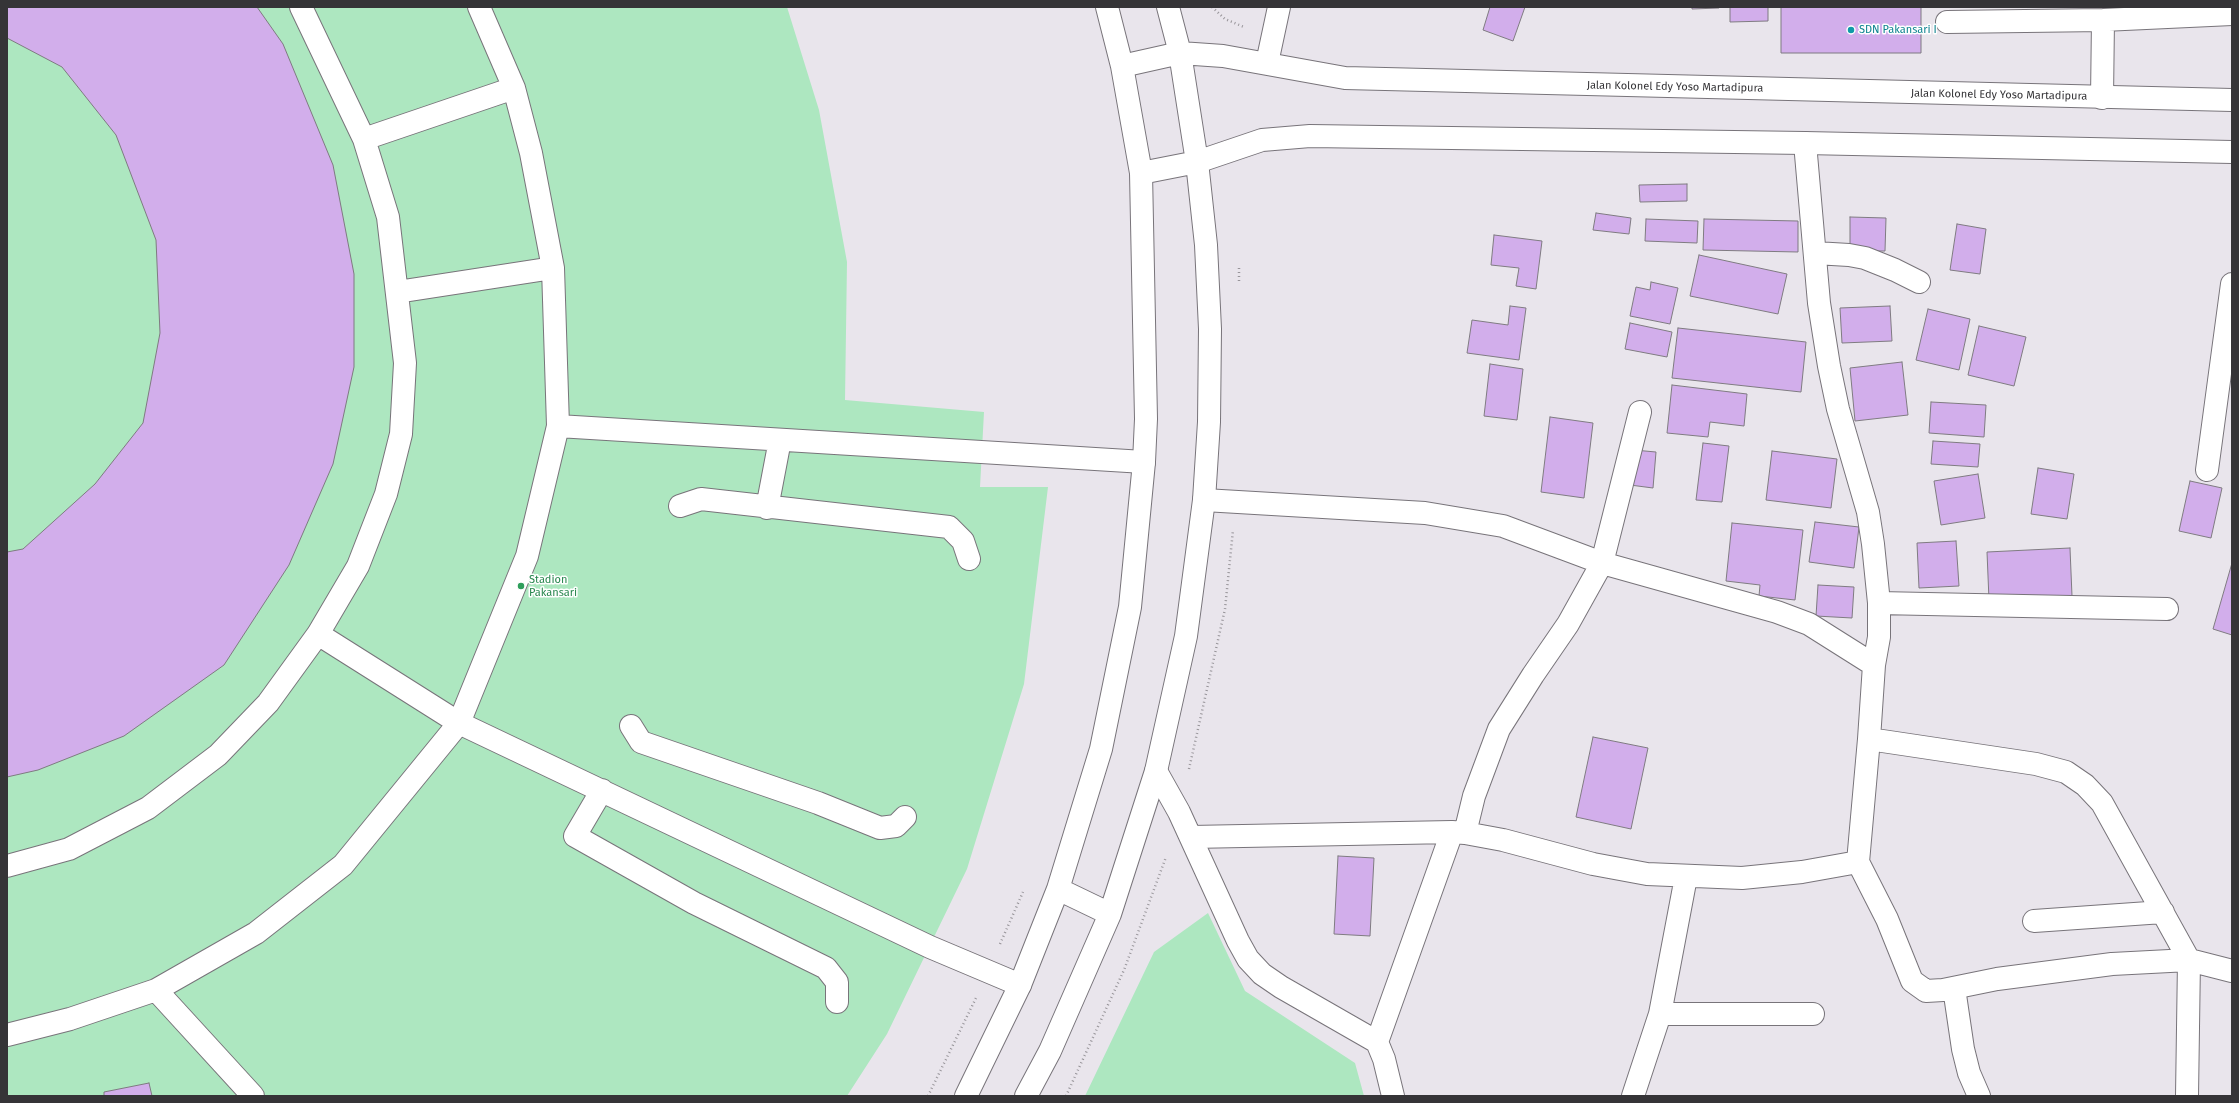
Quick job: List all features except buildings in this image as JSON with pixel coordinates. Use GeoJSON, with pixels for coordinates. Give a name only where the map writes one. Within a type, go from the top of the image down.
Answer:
{"type":"FeatureCollection","features":[{"type":"Feature","properties":{"kind":"street"},"geometry":{"type":"LineString","coordinates":[[7,866],[69,849],[148,808],[218,755],[268,703],[318,634],[358,566],[386,494],[401,434],[405,363],[388,217],[364,139],[301,7]]}},
{"type":"Feature","properties":{"kind":"street"},"geometry":{"type":"LineString","coordinates":[[7,1035],[70,1019],[156,990],[256,933],[343,865],[459,723],[527,556],[558,426],[553,268],[531,153],[514,88],[480,7]]}},
{"type":"Feature","properties":{"kind":"street"},"geometry":{"type":"LineString","coordinates":[[966,1096],[1020,985],[1058,889],[1101,750],[1130,606],[1144,462],[1146,419],[1141,173],[1122,66],[1106,7]]}},
{"type":"Feature","properties":{"kind":"street"},"geometry":{"type":"LineString","coordinates":[[1026,1096],[1050,1052],[1110,914],[1156,771],[1186,636],[1204,500],[1209,422],[1210,329],[1206,246],[1197,162],[1180,53],[1168,7]]}},
{"type":"Feature","properties":{"kind":"street"},"geometry":{"type":"LineString","coordinates":[[1267,63],[1279,7]]}},
{"type":"Feature","properties":{"kind":"street"},"geometry":{"type":"LineString","coordinates":[[1947,22],[2104,20],[2232,14]]}},
{"type":"Feature","properties":{"kind":"street"},"geometry":{"type":"LineString","coordinates":[[2102,98],[2104,20]]}},
{"type":"Feature","properties":{"kind":"street","name":"Jalan Kolonel Edy Yoso Martadipura"},"geometry":{"type":"LineString","coordinates":[[1122,66],[1180,53],[1222,56],[1345,78],[2102,98],[2232,100]]}},
{"type":"Feature","properties":{"kind":"street"},"geometry":{"type":"LineString","coordinates":[[364,139],[514,88]]}},
{"type":"Feature","properties":{"kind":"street"},"geometry":{"type":"LineString","coordinates":[[1141,173],[1197,162],[1262,140],[1310,136],[1804,143],[2232,152]]}},
{"type":"Feature","properties":{"kind":"street"},"geometry":{"type":"LineString","coordinates":[[1804,143],[1819,303],[1828,366],[1838,409],[1868,512],[1879,603],[1879,637],[1874,665],[1858,862],[1887,919],[1912,981],[1926,991],[1954,988],[1997,979],[2112,964],[2189,960],[2232,971]]}},
{"type":"Feature","properties":{"kind":"street"},"geometry":{"type":"LineString","coordinates":[[1815,253],[1849,255],[1865,258],[1895,270],[1919,282]]}},
{"type":"Feature","properties":{"kind":"street"},"geometry":{"type":"LineString","coordinates":[[397,292],[553,268]]}},
{"type":"Feature","properties":{"kind":"street"},"geometry":{"type":"LineString","coordinates":[[2207,470],[2232,284]]}},
{"type":"Feature","properties":{"kind":"street"},"geometry":{"type":"LineString","coordinates":[[1377,1042],[1458,833],[1474,796],[1499,728],[1568,624],[1602,563],[1640,412]]}},
{"type":"Feature","properties":{"kind":"street"},"geometry":{"type":"LineString","coordinates":[[558,426],[1144,462]]}},
{"type":"Feature","properties":{"kind":"street"},"geometry":{"type":"LineString","coordinates":[[767,508],[780,440]]}},
{"type":"Feature","properties":{"kind":"street"},"geometry":{"type":"LineString","coordinates":[[680,506],[701,499],[767,508],[949,527],[963,542],[969,559]]}},
{"type":"Feature","properties":{"kind":"street"},"geometry":{"type":"LineString","coordinates":[[1204,500],[1425,513],[1502,526],[1602,563],[1777,612],[1808,624],[1874,665]]}},
{"type":"Feature","properties":{"kind":"street"},"geometry":{"type":"LineString","coordinates":[[1879,603],[2167,610]]}},
{"type":"Feature","properties":{"kind":"street"},"geometry":{"type":"LineString","coordinates":[[318,634],[459,723],[930,947],[1020,985]]}},
{"type":"Feature","properties":{"kind":"street"},"geometry":{"type":"LineString","coordinates":[[631,726],[641,742],[818,802],[880,828],[896,826],[905,817]]}},
{"type":"Feature","properties":{"kind":"street"},"geometry":{"type":"LineString","coordinates":[[1869,739],[2036,764],[2066,772],[2085,785],[2102,803],[2189,960],[2187,1096]]}},
{"type":"Feature","properties":{"kind":"street"},"geometry":{"type":"LineString","coordinates":[[1156,771],[1191,837],[1238,941],[1248,959],[1262,974],[1281,987],[1377,1042],[1384,1059],[1393,1096]]}},
{"type":"Feature","properties":{"kind":"street"},"geometry":{"type":"LineString","coordinates":[[602,790],[574,836],[694,903],[826,968],[837,982],[837,1002]]}},
{"type":"Feature","properties":{"kind":"street"},"geometry":{"type":"LineString","coordinates":[[1191,837],[1458,833],[1502,840],[1593,864],[1647,874],[1686,877],[1742,878],[1802,872],[1858,862]]}},
{"type":"Feature","properties":{"kind":"street"},"geometry":{"type":"LineString","coordinates":[[1633,1096],[1660,1014],[1686,877]]}},
{"type":"Feature","properties":{"kind":"street"},"geometry":{"type":"LineString","coordinates":[[1058,889],[1110,914]]}},
{"type":"Feature","properties":{"kind":"street"},"geometry":{"type":"LineString","coordinates":[[2034,921],[2163,912]]}},
{"type":"Feature","properties":{"kind":"street"},"geometry":{"type":"LineString","coordinates":[[1954,988],[1963,1049],[1969,1073],[1979,1096]]}},
{"type":"Feature","properties":{"kind":"street"},"geometry":{"type":"LineString","coordinates":[[156,990],[253,1096]]}},
{"type":"Feature","properties":{"kind":"street"},"geometry":{"type":"LineString","coordinates":[[1660,1014],[1813,1014]]}},
{"type":"Feature","properties":{"kind":"path"},"geometry":{"type":"LineString","coordinates":[[1212,7],[1225,19],[1272,40]]}},
{"type":"Feature","properties":{"kind":"path"},"geometry":{"type":"LineString","coordinates":[[928,1096],[988,972],[1026,886]]}},
{"type":"Feature","properties":{"kind":"green space","name":"Stadion Pakansari"},"geometry":{"type":"Polygon","coordinates":[[[7,7],[787,7],[819,110],[847,262],[845,400],[984,412],[980,487],[1048,487],[1024,684],[967,869],[887,1034],[847,1096],[7,1096],[7,7]]]}},
{"type":"Feature","properties":{"kind":"green space"},"geometry":{"type":"Polygon","coordinates":[[[1208,913],[1245,991],[1355,1063],[1364,1096],[1085,1096],[1154,952],[1208,913]]]}},
{"type":"Feature","properties":{"kind":"place","name":"SDN Pakansari I"},"geometry":{"type":"Point","coordinates":[1851,30]}},
{"type":"Feature","properties":{"kind":"place","name":"Stadion Pakansari"},"geometry":{"type":"Point","coordinates":[521,586]}}]}
